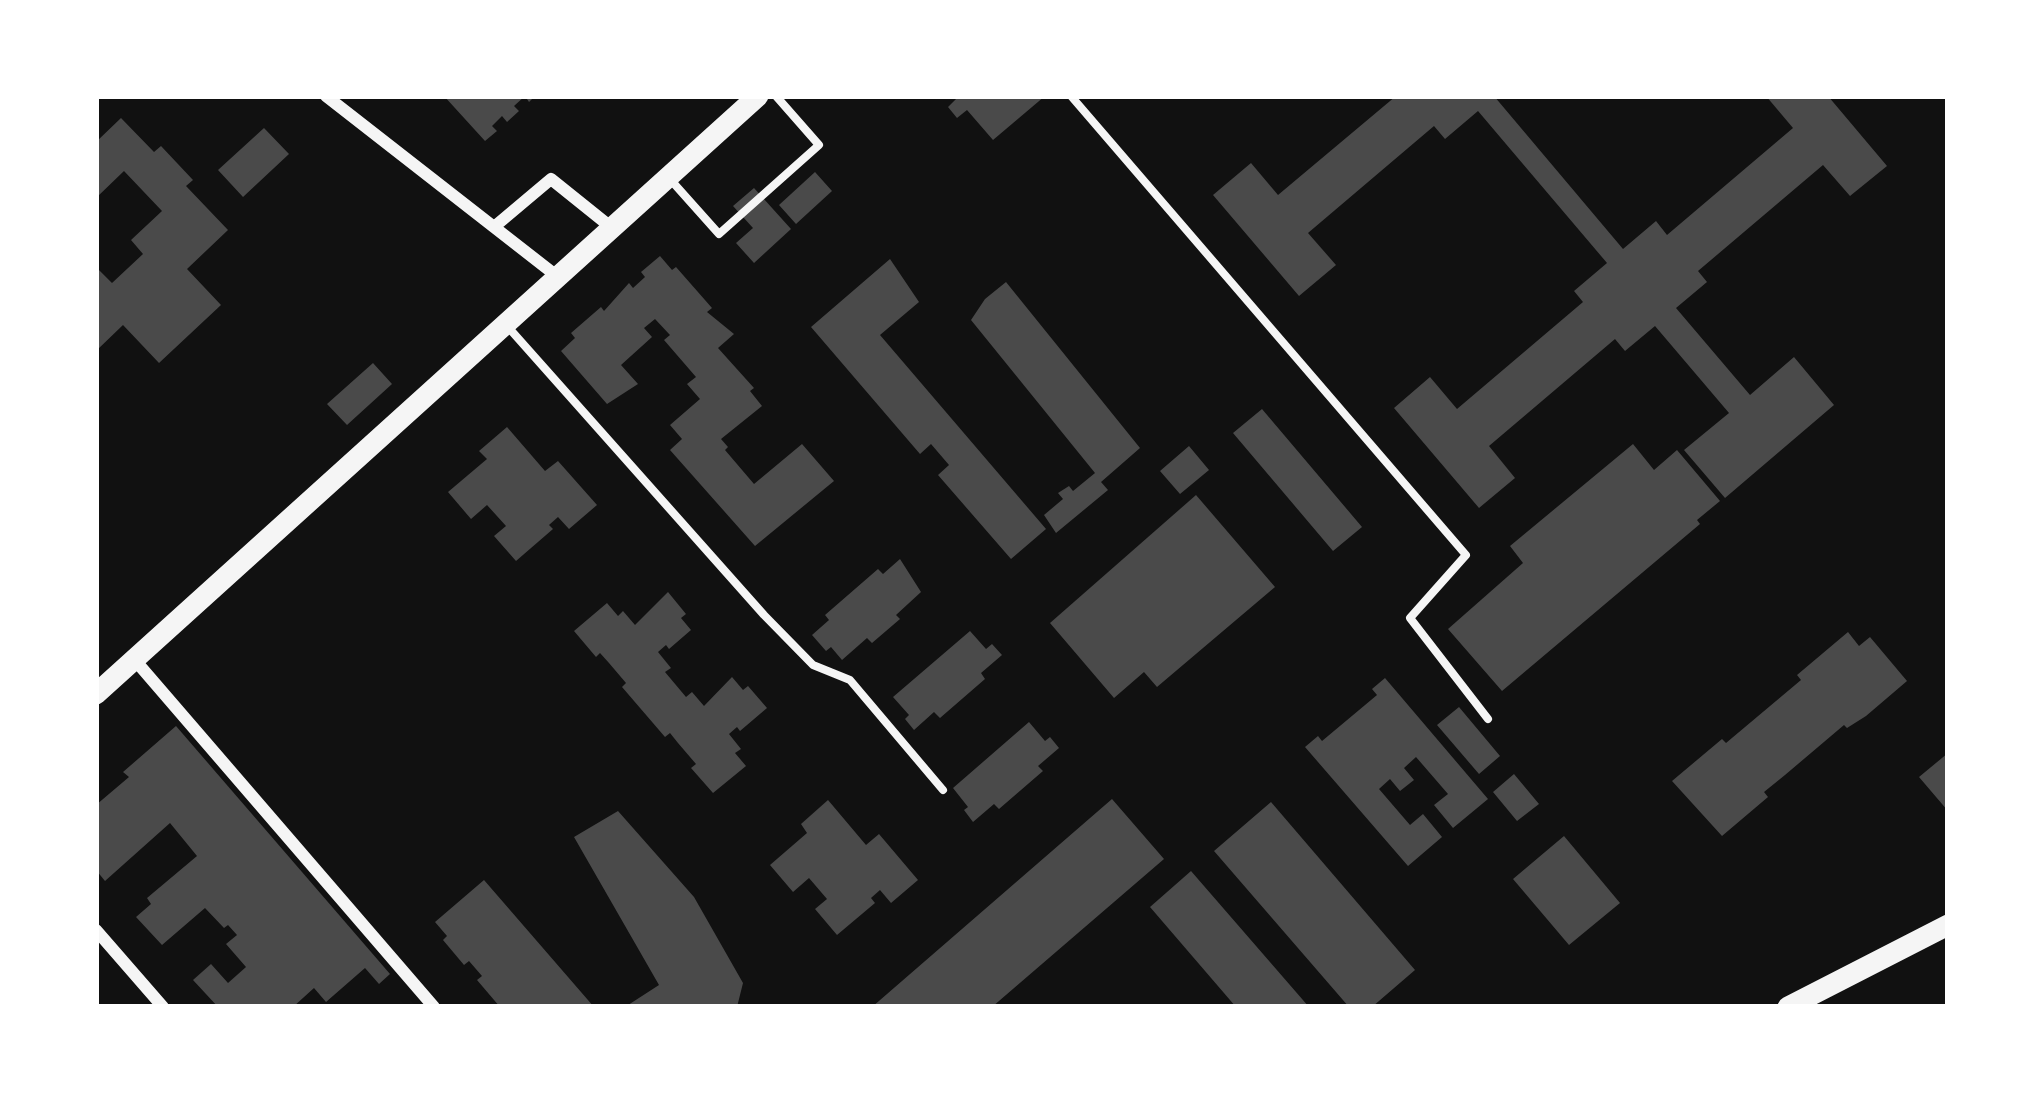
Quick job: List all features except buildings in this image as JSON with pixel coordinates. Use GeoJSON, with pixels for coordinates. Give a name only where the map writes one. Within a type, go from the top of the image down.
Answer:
{"type":"FeatureCollection","features":[{"type":"Feature","properties":{"kind":"street"},"geometry":{"type":"LineString","coordinates":[[326,96],[558,277]]}},
{"type":"Feature","properties":{"kind":"street"},"geometry":{"type":"LineString","coordinates":[[96,694],[758,96]]}},
{"type":"Feature","properties":{"kind":"street"},"geometry":{"type":"LineString","coordinates":[[494,227],[551,179],[611,228]]}},
{"type":"Feature","properties":{"kind":"street"},"geometry":{"type":"LineString","coordinates":[[134,659],[434,1007]]}},
{"type":"Feature","properties":{"kind":"street"},"geometry":{"type":"LineString","coordinates":[[1787,1007],[1948,925]]}},
{"type":"Feature","properties":{"kind":"street"},"geometry":{"type":"LineString","coordinates":[[96,930],[163,1007]]}},
{"type":"Feature","properties":{"kind":"lane"},"geometry":{"type":"LineString","coordinates":[[668,177],[719,235],[819,146],[776,96]]}},
{"type":"Feature","properties":{"kind":"lane"},"geometry":{"type":"LineString","coordinates":[[1071,96],[1466,555],[1410,618],[1488,719]]}},
{"type":"Feature","properties":{"kind":"lane"},"geometry":{"type":"LineString","coordinates":[[506,324],[764,615],[813,665],[850,680],[943,790]]}}]}
